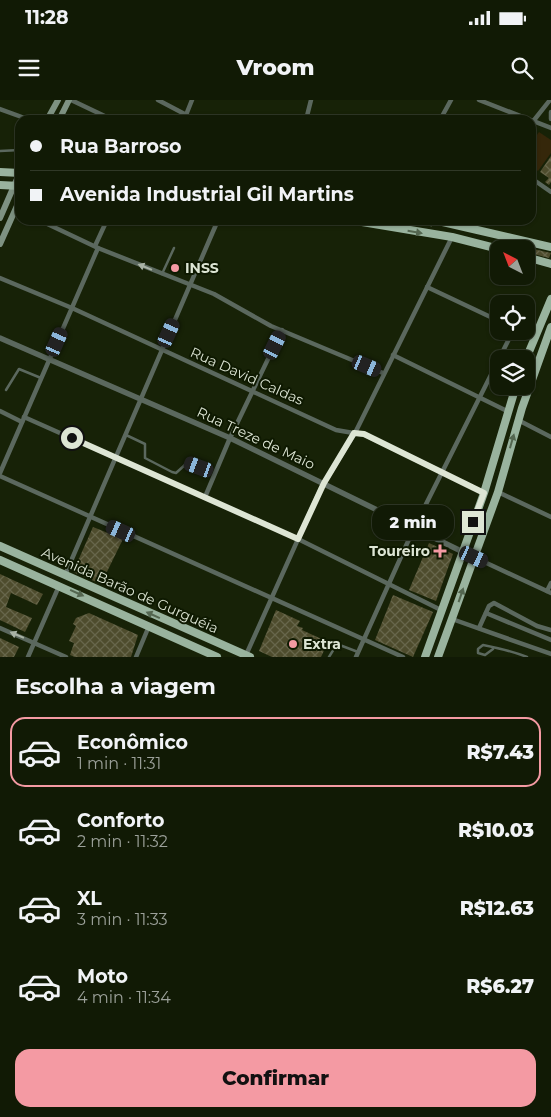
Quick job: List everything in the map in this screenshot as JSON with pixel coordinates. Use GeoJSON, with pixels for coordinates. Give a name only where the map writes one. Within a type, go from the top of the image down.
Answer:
{"type":"FeatureCollection","features":[{"type":"Feature","properties":{"kind":"main road"},"geometry":{"type":"LineString","coordinates":[[50,115],[58,100]]}},
{"type":"Feature","properties":{"kind":"main road"},"geometry":{"type":"LineString","coordinates":[[62,115],[70,100]]}},
{"type":"Feature","properties":{"kind":"main road"},"geometry":{"type":"LineString","coordinates":[[0,172],[15,173]]}},
{"type":"Feature","properties":{"kind":"main road"},"geometry":{"type":"LineString","coordinates":[[0,185],[15,186]]}},
{"type":"Feature","properties":{"kind":"main road"},"geometry":{"type":"LineString","coordinates":[[0,218],[15,190]]}},
{"type":"Feature","properties":{"kind":"main road"},"geometry":{"type":"LineString","coordinates":[[0,244],[15,216]]}},
{"type":"Feature","properties":{"kind":"main road"},"geometry":{"type":"LineString","coordinates":[[380,225],[452,237],[490,247]]}},
{"type":"Feature","properties":{"kind":"main road"},"geometry":{"type":"LineString","coordinates":[[471,225],[551,247]]}},
{"type":"Feature","properties":{"kind":"main road"},"geometry":{"type":"LineString","coordinates":[[535,260],[551,264]]}},
{"type":"Feature","properties":{"kind":"main road"},"geometry":{"type":"LineString","coordinates":[[535,334],[551,299]]}},
{"type":"Feature","properties":{"kind":"main road"},"geometry":{"type":"LineString","coordinates":[[438,657],[498,492],[518,420],[551,327]]}},
{"type":"Feature","properties":{"kind":"main road"},"geometry":{"type":"LineString","coordinates":[[425,657],[484,493],[513,395]]}},
{"type":"Feature","properties":{"kind":"main road"},"geometry":{"type":"LineString","coordinates":[[491,469],[503,473]]}},
{"type":"Feature","properties":{"kind":"main road","name":"Avenida Barão de Gurguéia"},"geometry":{"type":"LineString","coordinates":[[0,546],[248,656]]}},
{"type":"Feature","properties":{"kind":"main road","name":"Avenida Barão de Gurguéia"},"geometry":{"type":"LineString","coordinates":[[0,560],[217,657]]}},
{"type":"Feature","properties":{"kind":"street"},"geometry":{"type":"LineString","coordinates":[[70,100],[102,115]]}},
{"type":"Feature","properties":{"kind":"street"},"geometry":{"type":"LineString","coordinates":[[158,100],[186,115],[192,100]]}},
{"type":"Feature","properties":{"kind":"street"},"geometry":{"type":"LineString","coordinates":[[307,115],[311,100]]}},
{"type":"Feature","properties":{"kind":"street"},"geometry":{"type":"LineString","coordinates":[[444,115],[451,100]]}},
{"type":"Feature","properties":{"kind":"street"},"geometry":{"type":"LineString","coordinates":[[479,100],[515,115]]}},
{"type":"Feature","properties":{"kind":"street"},"geometry":{"type":"LineString","coordinates":[[536,117],[550,100]]}},
{"type":"Feature","properties":{"kind":"street"},"geometry":{"type":"LineString","coordinates":[[0,109],[16,115]]}},
{"type":"Feature","properties":{"kind":"street"},"geometry":{"type":"LineString","coordinates":[[551,112],[551,119]]}},
{"type":"Feature","properties":{"kind":"street"},"geometry":{"type":"LineString","coordinates":[[536,123],[551,128]]}},
{"type":"Feature","properties":{"kind":"street"},"geometry":{"type":"LineString","coordinates":[[536,182],[551,192]]}},
{"type":"Feature","properties":{"kind":"street"},"geometry":{"type":"LineString","coordinates":[[50,225],[97,247],[214,294],[265,324],[383,374]]}},
{"type":"Feature","properties":{"kind":"street"},"geometry":{"type":"LineString","coordinates":[[104,225],[72,308],[0,474],[90,517],[403,657]]}},
{"type":"Feature","properties":{"kind":"street"},"geometry":{"type":"LineString","coordinates":[[64,575],[216,225]]}},
{"type":"Feature","properties":{"kind":"street"},"geometry":{"type":"LineString","coordinates":[[248,656],[324,483],[354,433],[452,237]]}},
{"type":"Feature","properties":{"kind":"street","name":"Rua David Caldas"},"geometry":{"type":"LineString","coordinates":[[0,278],[72,308],[336,430],[364,434],[484,493]]}},
{"type":"Feature","properties":{"kind":"street"},"geometry":{"type":"LineString","coordinates":[[427,288],[490,317]]}},
{"type":"Feature","properties":{"kind":"street"},"geometry":{"type":"LineString","coordinates":[[205,497],[252,390],[282,330]]}},
{"type":"Feature","properties":{"kind":"street","name":"Rua Treze de Maio"},"geometry":{"type":"LineString","coordinates":[[0,338],[230,438],[549,592]]}},
{"type":"Feature","properties":{"kind":"street"},"geometry":{"type":"LineString","coordinates":[[357,654],[414,528],[508,340]]}},
{"type":"Feature","properties":{"kind":"street"},"geometry":{"type":"LineString","coordinates":[[393,355],[507,411]]}},
{"type":"Feature","properties":{"kind":"street"},"geometry":{"type":"LineString","coordinates":[[0,411],[23,419],[205,497],[298,539],[442,610]]}},
{"type":"Feature","properties":{"kind":"street"},"geometry":{"type":"LineString","coordinates":[[518,420],[551,437]]}},
{"type":"Feature","properties":{"kind":"street"},"geometry":{"type":"LineString","coordinates":[[498,492],[551,517]]}},
{"type":"Feature","properties":{"kind":"street"},"geometry":{"type":"LineString","coordinates":[[549,592],[551,583]]}},
{"type":"Feature","properties":{"kind":"street"},"geometry":{"type":"LineString","coordinates":[[28,657],[59,586]]}},
{"type":"Feature","properties":{"kind":"street"},"geometry":{"type":"LineString","coordinates":[[479,628],[490,604],[496,603],[537,626],[551,630]]}},
{"type":"Feature","properties":{"kind":"street"},"geometry":{"type":"LineString","coordinates":[[486,613],[551,640]]}},
{"type":"Feature","properties":{"kind":"street"},"geometry":{"type":"LineString","coordinates":[[452,619],[551,654]]}},
{"type":"Feature","properties":{"kind":"street"},"geometry":{"type":"LineString","coordinates":[[136,657],[149,626]]}},
{"type":"Feature","properties":{"kind":"street"},"geometry":{"type":"LineString","coordinates":[[0,628],[66,657]]}},
{"type":"Feature","properties":{"kind":"lane"},"geometry":{"type":"LineString","coordinates":[[0,152],[15,150]]}},
{"type":"Feature","properties":{"kind":"lane"},"geometry":{"type":"LineString","coordinates":[[162,274],[174,248]]}},
{"type":"Feature","properties":{"kind":"lane"},"geometry":{"type":"LineString","coordinates":[[6,390],[19,369],[42,378]]}},
{"type":"Feature","properties":{"kind":"lane"},"geometry":{"type":"LineString","coordinates":[[125,434],[144,444],[145,458],[172,472],[176,473],[187,464],[199,467]]}},
{"type":"Feature","properties":{"kind":"lane"},"geometry":{"type":"LineString","coordinates":[[329,657],[336,644],[357,654]]}},
{"type":"Feature","properties":{"kind":"lane"},"geometry":{"type":"LineString","coordinates":[[493,648],[485,655],[478,653],[482,646],[506,649],[527,657]]}},
{"type":"Feature","properties":{"kind":"shaded area"},"geometry":{"type":"Polygon","coordinates":[[[539,132],[551,140],[551,153],[538,171],[536,170],[536,136],[539,132]]]}},
{"type":"Feature","properties":{"kind":"building"},"geometry":{"type":"Polygon","coordinates":[[[551,156],[551,182],[549,185],[545,182],[549,178],[540,172],[551,156]]]}},
{"type":"Feature","properties":{"kind":"building"},"geometry":{"type":"Polygon","coordinates":[[[535,249],[551,253],[549,258],[535,254],[535,249]]]}},
{"type":"Feature","properties":{"kind":"building"},"geometry":{"type":"Polygon","coordinates":[[[93,527],[123,539],[101,584],[73,572],[93,527]]]}},
{"type":"Feature","properties":{"kind":"building"},"geometry":{"type":"Polygon","coordinates":[[[429,543],[453,554],[436,601],[409,590],[429,543]]]}},
{"type":"Feature","properties":{"kind":"building"},"geometry":{"type":"Polygon","coordinates":[[[0,574],[43,594],[37,605],[11,593],[6,607],[32,618],[25,632],[0,620],[0,574]]]}},
{"type":"Feature","properties":{"kind":"building"},"geometry":{"type":"Polygon","coordinates":[[[393,595],[433,612],[413,657],[375,640],[393,595]]]}},
{"type":"Feature","properties":{"kind":"building"},"geometry":{"type":"Polygon","coordinates":[[[276,610],[300,621],[297,626],[303,628],[302,630],[328,642],[321,657],[272,657],[259,651],[276,610]]]}},
{"type":"Feature","properties":{"kind":"building"},"geometry":{"type":"Polygon","coordinates":[[[89,613],[138,635],[131,657],[75,657],[70,655],[74,643],[69,641],[76,626],[73,624],[76,618],[89,613]]]}},
{"type":"Feature","properties":{"kind":"building"},"geometry":{"type":"Polygon","coordinates":[[[0,638],[19,647],[14,657],[0,657],[0,638]]]}},
{"type":"Feature","properties":{"kind":"place","name":"INSS"},"geometry":{"type":"Point","coordinates":[175,268]}},
{"type":"Feature","properties":{"kind":"place","name":"Toureiro"},"geometry":{"type":"Point","coordinates":[440,551]}},
{"type":"Feature","properties":{"kind":"place","name":"Extra"},"geometry":{"type":"Point","coordinates":[293,644]}},
{"type":"Feature","properties":{"kind":"route"},"geometry":{"type":"LineString","coordinates":[[72,438],[298,539],[324,483],[354,433],[364,434],[484,493],[473,522]]}}]}
